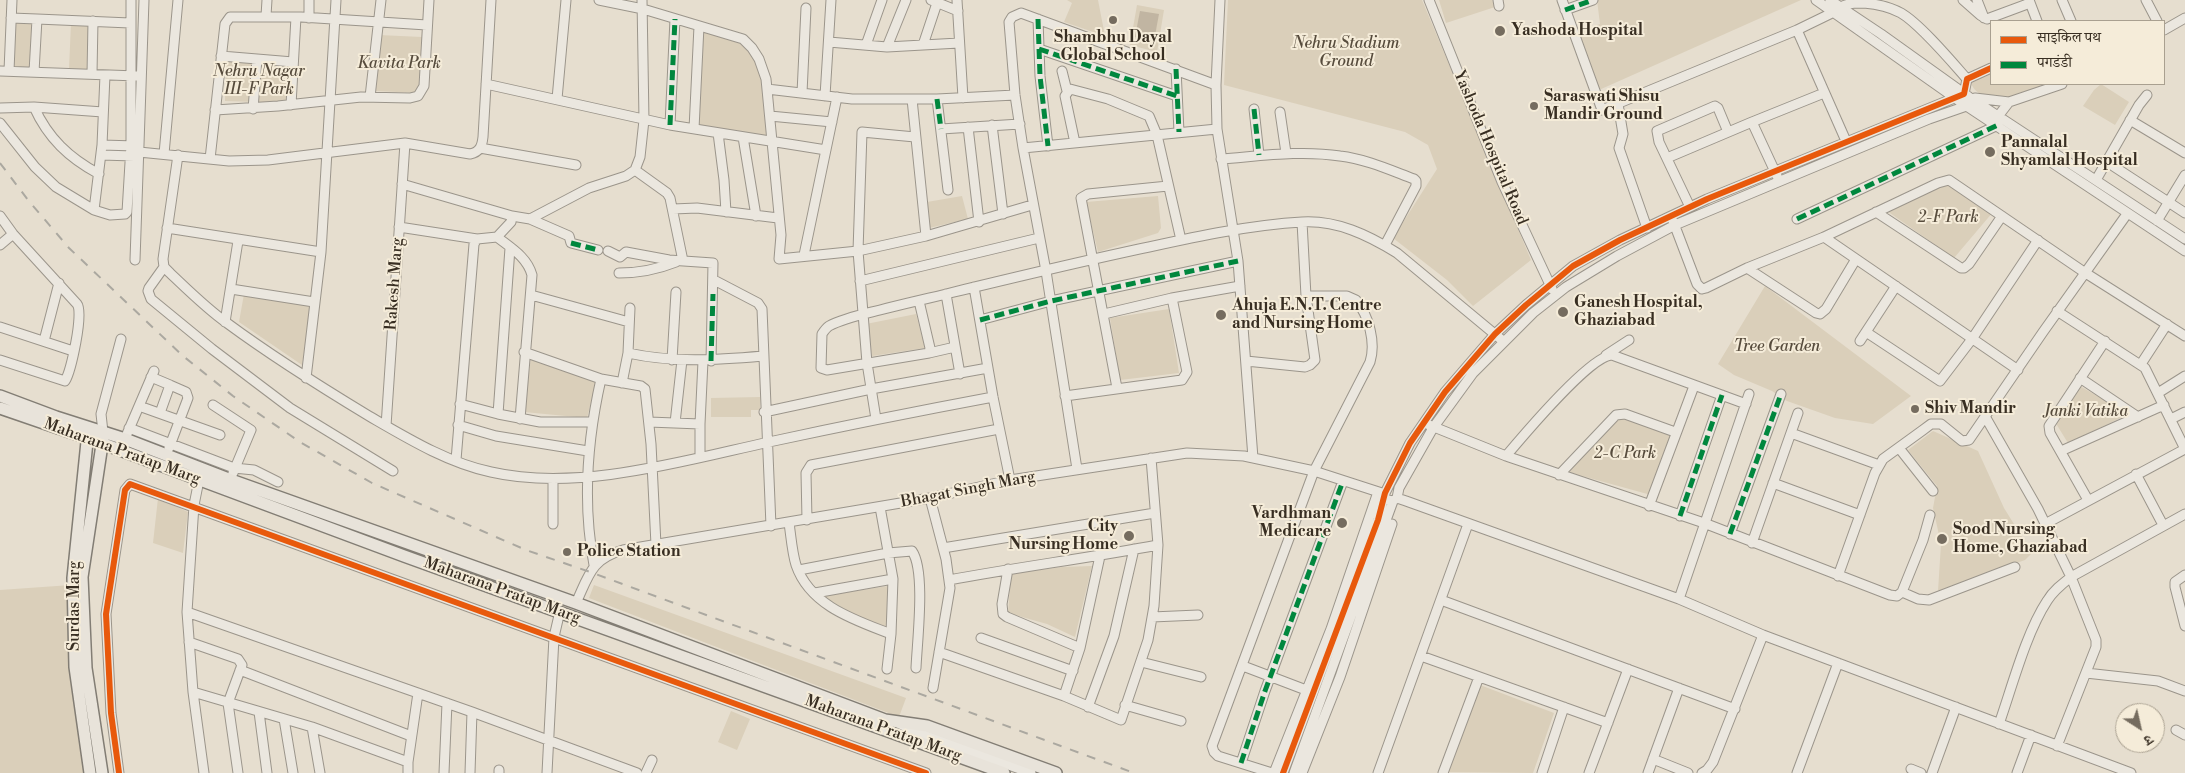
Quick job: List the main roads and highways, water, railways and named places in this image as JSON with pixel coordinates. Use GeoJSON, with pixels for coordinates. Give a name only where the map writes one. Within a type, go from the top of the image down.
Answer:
{"type":"FeatureCollection","features":[{"type":"Feature","properties":{"kind":"main road","name":"Maharana Pratap Marg"},"geometry":{"type":"LineString","coordinates":[[0,396],[198,480],[663,650],[898,723],[927,726],[1056,773]]}},
{"type":"Feature","properties":{"kind":"main road","name":"Maharana Pratap Marg"},"geometry":{"type":"LineString","coordinates":[[0,408],[88,433]]}},
{"type":"Feature","properties":{"kind":"main road","name":"Surdas Marg"},"geometry":{"type":"LineString","coordinates":[[88,433],[78,578],[75,667],[90,773]]}},
{"type":"Feature","properties":{"kind":"main road","name":"Maharana Pratap Marg"},"geometry":{"type":"LineString","coordinates":[[102,438],[127,433],[169,449],[203,469],[231,480],[576,603],[668,638],[762,680],[988,770],[1004,773]]}},
{"type":"Feature","properties":{"kind":"main road","name":"Surdas Marg"},"geometry":{"type":"LineString","coordinates":[[102,438],[78,578],[86,668],[102,773]]}},
{"type":"Feature","properties":{"kind":"main road"},"geometry":{"type":"LineString","coordinates":[[471,580],[475,567]]}},
{"type":"Feature","properties":{"kind":"main road"},"geometry":{"type":"LineString","coordinates":[[663,650],[668,638]]}},
{"type":"Feature","properties":{"kind":"railway"},"geometry":{"type":"LineString","coordinates":[[0,163],[28,200],[69,248],[183,356],[233,396],[300,442],[372,483],[526,550],[1134,773]]}},
{"type":"Feature","properties":{"kind":"place","name":"Shambhu Dayal Global School"},"geometry":{"type":"Point","coordinates":[1113,20]}},
{"type":"Feature","properties":{"kind":"place","name":"Yashoda Hospital"},"geometry":{"type":"Point","coordinates":[1500,31]}},
{"type":"Feature","properties":{"kind":"place","name":"Saraswati Shisu Mandir Ground"},"geometry":{"type":"Point","coordinates":[1534,106]}},
{"type":"Feature","properties":{"kind":"place","name":"Pannalal Shyamlal Hospital"},"geometry":{"type":"Point","coordinates":[1990,152]}},
{"type":"Feature","properties":{"kind":"place","name":"Ganesh Hospital, Ghaziabad"},"geometry":{"type":"Point","coordinates":[1563,312]}},
{"type":"Feature","properties":{"kind":"place","name":"Ahuja E.N.T. Centre and Nursing Home"},"geometry":{"type":"Point","coordinates":[1221,315]}},
{"type":"Feature","properties":{"kind":"place","name":"Shiv Mandir"},"geometry":{"type":"Point","coordinates":[1915,409]}},
{"type":"Feature","properties":{"kind":"place","name":"Vardhman Medicare"},"geometry":{"type":"Point","coordinates":[1342,523]}},
{"type":"Feature","properties":{"kind":"place","name":"City Nursing Home"},"geometry":{"type":"Point","coordinates":[1129,536]}},
{"type":"Feature","properties":{"kind":"place","name":"Sood Nursing Home, Ghaziabad"},"geometry":{"type":"Point","coordinates":[1942,539]}},
{"type":"Feature","properties":{"kind":"place","name":"Police Station"},"geometry":{"type":"Point","coordinates":[567,552]}},
{"type":"Feature","properties":{"kind":"park label","name":"Nehru Stadium Ground"},"geometry":{"type":"Point","coordinates":[1346,53]}},
{"type":"Feature","properties":{"kind":"park label","name":"Kavita Park"},"geometry":{"type":"Point","coordinates":[399,64]}},
{"type":"Feature","properties":{"kind":"park label","name":"Nehru Nagar III-F Park"},"geometry":{"type":"Point","coordinates":[259,81]}},
{"type":"Feature","properties":{"kind":"park label","name":"2-F Park"},"geometry":{"type":"Point","coordinates":[1948,218]}},
{"type":"Feature","properties":{"kind":"park label","name":"Tree Garden"},"geometry":{"type":"Point","coordinates":[1777,347]}},
{"type":"Feature","properties":{"kind":"park label","name":"Janki Vatika"},"geometry":{"type":"Point","coordinates":[2086,412]}},
{"type":"Feature","properties":{"kind":"park label","name":"2-C Park"},"geometry":{"type":"Point","coordinates":[1625,454]}}]}
